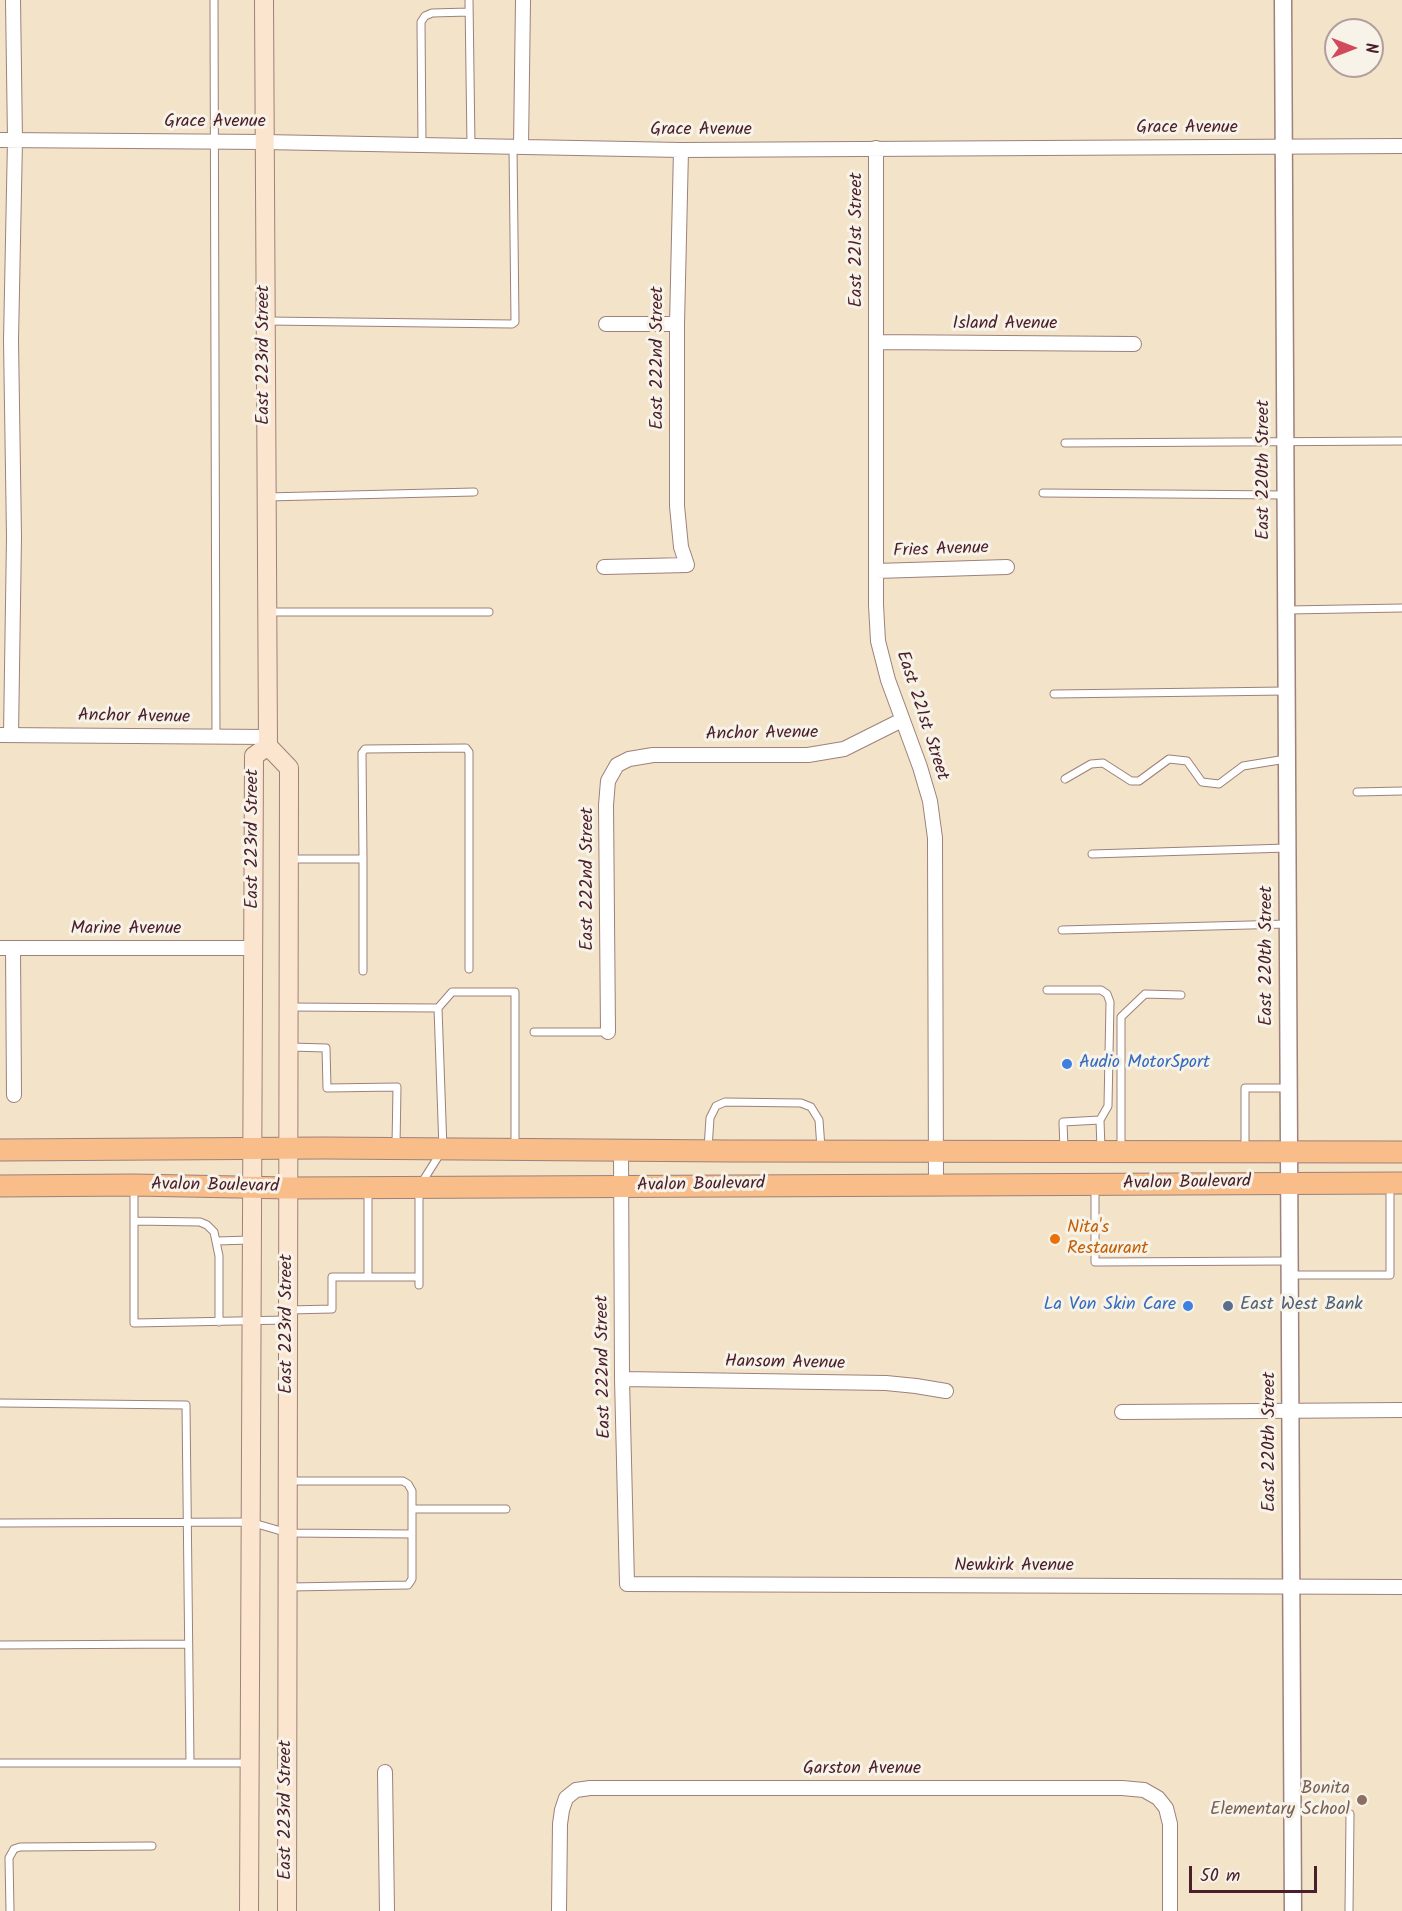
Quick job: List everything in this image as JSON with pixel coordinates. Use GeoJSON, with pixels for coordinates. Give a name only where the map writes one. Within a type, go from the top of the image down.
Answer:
{"type":"FeatureCollection","features":[{"type":"Feature","properties":{"kind":"main road","name":"East 223rd Street"},"geometry":{"type":"LineString","coordinates":[[264,0],[268,742],[289,768],[287,1911]]}},
{"type":"Feature","properties":{"kind":"main road","name":"East 223rd Street"},"geometry":{"type":"LineString","coordinates":[[249,1911],[254,756],[268,742]]}},
{"type":"Feature","properties":{"kind":"main road","name":"Avalon Boulevard"},"geometry":{"type":"LineString","coordinates":[[0,1150],[289,1148],[1402,1152]]}},
{"type":"Feature","properties":{"kind":"main road","name":"Avalon Boulevard"},"geometry":{"type":"LineString","coordinates":[[0,1186],[368,1188],[1396,1183]]}},
{"type":"Feature","properties":{"kind":"street"},"geometry":{"type":"LineString","coordinates":[[6,735],[6,340],[15,140],[13,0]]}},
{"type":"Feature","properties":{"kind":"street"},"geometry":{"type":"LineString","coordinates":[[517,147],[523,0]]}},
{"type":"Feature","properties":{"kind":"street","name":"East 220th Street"},"geometry":{"type":"LineString","coordinates":[[1283,0],[1293,1911]]}},
{"type":"Feature","properties":{"kind":"street","name":"Grace Avenue"},"geometry":{"type":"LineString","coordinates":[[0,140],[215,141],[681,150],[1402,146]]}},
{"type":"Feature","properties":{"kind":"street","name":"East 221st Street"},"geometry":{"type":"LineString","coordinates":[[876,148],[878,641],[888,680],[921,767],[930,801],[935,838],[936,1186]]}},
{"type":"Feature","properties":{"kind":"street","name":"East 222nd Street"},"geometry":{"type":"LineString","coordinates":[[604,567],[687,565],[681,546],[677,506],[677,324],[681,150]]}},
{"type":"Feature","properties":{"kind":"street"},"geometry":{"type":"LineString","coordinates":[[606,324],[677,324]]}},
{"type":"Feature","properties":{"kind":"street","name":"Island Avenue"},"geometry":{"type":"LineString","coordinates":[[876,342],[1134,344]]}},
{"type":"Feature","properties":{"kind":"street","name":"Fries Avenue"},"geometry":{"type":"LineString","coordinates":[[876,571],[1007,567]]}},
{"type":"Feature","properties":{"kind":"street","name":"Anchor Avenue"},"geometry":{"type":"LineString","coordinates":[[616,765],[629,759],[653,755],[808,755],[844,749],[902,720]]}},
{"type":"Feature","properties":{"kind":"street","name":"Anchor Avenue"},"geometry":{"type":"LineString","coordinates":[[6,735],[216,737],[268,742]]}},
{"type":"Feature","properties":{"kind":"street","name":"East 222nd Street"},"geometry":{"type":"LineString","coordinates":[[608,1032],[606,805],[608,781],[616,765]]}},
{"type":"Feature","properties":{"kind":"street"},"geometry":{"type":"LineString","coordinates":[[6,948],[14,1095]]}},
{"type":"Feature","properties":{"kind":"street","name":"Marine Avenue"},"geometry":{"type":"LineString","coordinates":[[6,948],[253,948]]}},
{"type":"Feature","properties":{"kind":"street","name":"East 222nd Street"},"geometry":{"type":"LineString","coordinates":[[621,1149],[622,1380],[627,1584]]}},
{"type":"Feature","properties":{"kind":"street","name":"Hansom Avenue"},"geometry":{"type":"LineString","coordinates":[[622,1380],[886,1383],[946,1392]]}},
{"type":"Feature","properties":{"kind":"street"},"geometry":{"type":"LineString","coordinates":[[1122,1412],[1402,1410]]}},
{"type":"Feature","properties":{"kind":"street","name":"Newkirk Avenue"},"geometry":{"type":"LineString","coordinates":[[627,1584],[1402,1587]]}},
{"type":"Feature","properties":{"kind":"street"},"geometry":{"type":"LineString","coordinates":[[385,1772],[387,1911]]}},
{"type":"Feature","properties":{"kind":"street","name":"Garston Avenue"},"geometry":{"type":"LineString","coordinates":[[559,1911],[560,1824],[566,1798],[576,1790],[590,1788],[1122,1788],[1144,1790],[1158,1798],[1166,1808],[1170,1824],[1170,1911]]}},
{"type":"Feature","properties":{"kind":"lane"},"geometry":{"type":"LineString","coordinates":[[214,0],[216,737]]}},
{"type":"Feature","properties":{"kind":"lane"},"geometry":{"type":"LineString","coordinates":[[469,0],[471,146]]}},
{"type":"Feature","properties":{"kind":"lane"},"geometry":{"type":"LineString","coordinates":[[422,145],[421,22],[425,16],[432,13],[470,12]]}},
{"type":"Feature","properties":{"kind":"lane"},"geometry":{"type":"LineString","coordinates":[[265,321],[500,324],[515,322],[517,147]]}},
{"type":"Feature","properties":{"kind":"lane"},"geometry":{"type":"LineString","coordinates":[[1065,443],[1402,441]]}},
{"type":"Feature","properties":{"kind":"lane"},"geometry":{"type":"LineString","coordinates":[[266,497],[474,492]]}},
{"type":"Feature","properties":{"kind":"lane"},"geometry":{"type":"LineString","coordinates":[[1043,493],[1285,495]]}},
{"type":"Feature","properties":{"kind":"lane"},"geometry":{"type":"LineString","coordinates":[[1286,610],[1402,608]]}},
{"type":"Feature","properties":{"kind":"lane"},"geometry":{"type":"LineString","coordinates":[[267,612],[489,612]]}},
{"type":"Feature","properties":{"kind":"lane"},"geometry":{"type":"LineString","coordinates":[[1054,694],[1286,691]]}},
{"type":"Feature","properties":{"kind":"lane"},"geometry":{"type":"LineString","coordinates":[[363,972],[362,753],[365,749],[466,748],[470,752],[470,969]]}},
{"type":"Feature","properties":{"kind":"lane"},"geometry":{"type":"LineString","coordinates":[[1065,779],[1091,764],[1103,763],[1131,781],[1139,781],[1169,759],[1187,761],[1202,782],[1219,784],[1243,766],[1286,759]]}},
{"type":"Feature","properties":{"kind":"lane"},"geometry":{"type":"LineString","coordinates":[[1357,792],[1402,791]]}},
{"type":"Feature","properties":{"kind":"lane"},"geometry":{"type":"LineString","coordinates":[[1092,854],[1287,848]]}},
{"type":"Feature","properties":{"kind":"lane"},"geometry":{"type":"LineString","coordinates":[[289,859],[363,859]]}},
{"type":"Feature","properties":{"kind":"lane"},"geometry":{"type":"LineString","coordinates":[[1062,930],[1287,924]]}},
{"type":"Feature","properties":{"kind":"lane"},"geometry":{"type":"LineString","coordinates":[[1047,990],[1090,989],[1101,990],[1107,994],[1110,1002],[1108,1106],[1100,1120],[1111,1152]]}},
{"type":"Feature","properties":{"kind":"lane"},"geometry":{"type":"LineString","coordinates":[[134,1185],[134,1323],[252,1321],[332,1309],[332,1276],[368,1276],[419,1281],[419,1187],[443,1149],[438,1008],[452,992],[515,992],[515,1149]]}},
{"type":"Feature","properties":{"kind":"lane"},"geometry":{"type":"LineString","coordinates":[[1111,1152],[1121,1017],[1145,994],[1181,995]]}},
{"type":"Feature","properties":{"kind":"lane"},"geometry":{"type":"LineString","coordinates":[[289,1007],[438,1008]]}},
{"type":"Feature","properties":{"kind":"lane"},"geometry":{"type":"LineString","coordinates":[[534,1032],[608,1032]]}},
{"type":"Feature","properties":{"kind":"lane"},"geometry":{"type":"LineString","coordinates":[[289,1047],[326,1048],[327,1088],[397,1087],[396,1149]]}},
{"type":"Feature","properties":{"kind":"lane"},"geometry":{"type":"LineString","coordinates":[[1245,1152],[1245,1088],[1288,1088]]}},
{"type":"Feature","properties":{"kind":"lane"},"geometry":{"type":"LineString","coordinates":[[708,1151],[710,1118],[716,1106],[725,1102],[801,1103],[811,1107],[819,1120],[821,1151]]}},
{"type":"Feature","properties":{"kind":"lane"},"geometry":{"type":"LineString","coordinates":[[1064,1152],[1063,1122],[1100,1120]]}},
{"type":"Feature","properties":{"kind":"lane"},"geometry":{"type":"LineString","coordinates":[[1095,1185],[1095,1262],[1290,1268],[1390,1275],[1396,1183]]}},
{"type":"Feature","properties":{"kind":"lane"},"geometry":{"type":"LineString","coordinates":[[368,1188],[368,1276]]}},
{"type":"Feature","properties":{"kind":"lane"},"geometry":{"type":"LineString","coordinates":[[134,1221],[200,1222],[214,1232],[217,1241],[219,1322]]}},
{"type":"Feature","properties":{"kind":"lane"},"geometry":{"type":"LineString","coordinates":[[217,1241],[252,1240]]}},
{"type":"Feature","properties":{"kind":"lane"},"geometry":{"type":"LineString","coordinates":[[0,1403],[186,1405],[190,1762]]}},
{"type":"Feature","properties":{"kind":"lane"},"geometry":{"type":"LineString","coordinates":[[287,1587],[408,1585],[412,1580],[412,1491],[408,1484],[403,1481],[288,1482]]}},
{"type":"Feature","properties":{"kind":"lane"},"geometry":{"type":"LineString","coordinates":[[412,1509],[506,1509]]}},
{"type":"Feature","properties":{"kind":"lane"},"geometry":{"type":"LineString","coordinates":[[0,1523],[250,1522],[288,1533],[412,1534]]}},
{"type":"Feature","properties":{"kind":"lane"},"geometry":{"type":"LineString","coordinates":[[0,1645],[188,1644]]}},
{"type":"Feature","properties":{"kind":"lane"},"geometry":{"type":"LineString","coordinates":[[0,1763],[250,1763]]}},
{"type":"Feature","properties":{"kind":"lane"},"geometry":{"type":"LineString","coordinates":[[1349,1911],[1350,1814]]}},
{"type":"Feature","properties":{"kind":"lane"},"geometry":{"type":"LineString","coordinates":[[10,1911],[9,1858],[14,1849],[20,1847],[152,1846]]}},
{"type":"Feature","properties":{"kind":"place","name":"Audio MotorSport"},"geometry":{"type":"Point","coordinates":[1067,1064]}},
{"type":"Feature","properties":{"kind":"place","name":"Nita's Restaurant"},"geometry":{"type":"Point","coordinates":[1055,1239]}},
{"type":"Feature","properties":{"kind":"place","name":"La Von Skin Care"},"geometry":{"type":"Point","coordinates":[1188,1306]}},
{"type":"Feature","properties":{"kind":"place","name":"East West Bank"},"geometry":{"type":"Point","coordinates":[1228,1306]}},
{"type":"Feature","properties":{"kind":"place","name":"Bonita Elementary School"},"geometry":{"type":"Point","coordinates":[1362,1800]}}]}
